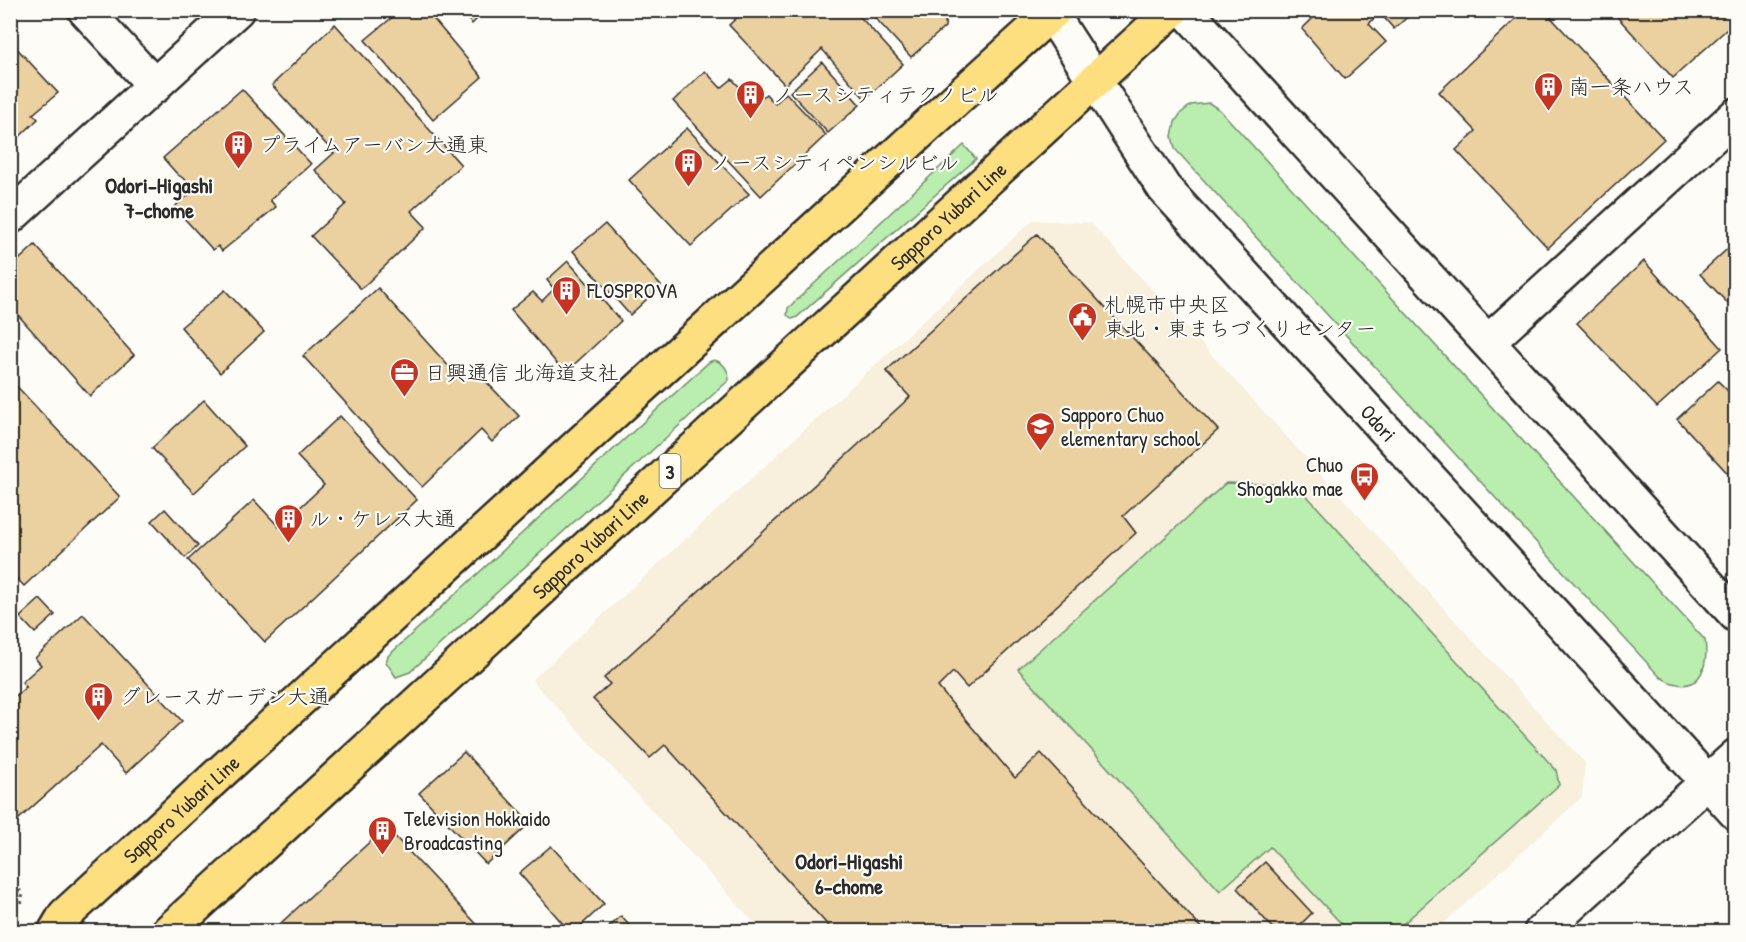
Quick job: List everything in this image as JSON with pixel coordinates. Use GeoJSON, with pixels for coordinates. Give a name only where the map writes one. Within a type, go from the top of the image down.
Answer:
{"type":"FeatureCollection","features":[{"type":"Feature","properties":{"kind":"main road","name":"Sapporo Yubari Line"},"geometry":{"type":"LineString","coordinates":[[168,932],[1172,10]]}},
{"type":"Feature","properties":{"kind":"main road","name":"Sapporo Yubari Line"},"geometry":{"type":"LineString","coordinates":[[55,932],[65,915],[82,899],[1052,12]]}},
{"type":"Feature","properties":{"kind":"street"},"geometry":{"type":"LineString","coordinates":[[85,10],[155,86]]}},
{"type":"Feature","properties":{"kind":"street"},"geometry":{"type":"LineString","coordinates":[[10,218],[237,10]]}},
{"type":"Feature","properties":{"kind":"street"},"geometry":{"type":"LineString","coordinates":[[1185,10],[1736,615]]}},
{"type":"Feature","properties":{"kind":"street","name":"Odori"},"geometry":{"type":"LineString","coordinates":[[1052,12],[1164,188],[1736,813]]}},
{"type":"Feature","properties":{"kind":"street"},"geometry":{"type":"LineString","coordinates":[[1488,342],[1736,116]]}},
{"type":"Feature","properties":{"kind":"street"},"geometry":{"type":"LineString","coordinates":[[1541,932],[1736,756]]}},
{"type":"Feature","properties":{"kind":"path"},"geometry":{"type":"LineString","coordinates":[[10,884],[16,886],[22,894],[21,903],[10,908]]}},
{"type":"Feature","properties":{"kind":"shaded area","name":"Sapporo Chuo elementary school"},"geometry":{"type":"Polygon","coordinates":[[[1033,220],[1091,223],[1585,763],[1582,797],[1435,931],[762,931],[532,680],[1033,220]]]}},
{"type":"Feature","properties":{"kind":"green space"},"geometry":{"type":"Polygon","coordinates":[[[1209,103],[1220,110],[1705,640],[1704,666],[1697,679],[1683,685],[1671,683],[1660,677],[1175,149],[1172,136],[1175,122],[1181,113],[1191,105],[1209,103]]]}},
{"type":"Feature","properties":{"kind":"green space"},"geometry":{"type":"Polygon","coordinates":[[[964,145],[976,159],[797,317],[793,319],[787,315],[788,308],[964,145]]]}},
{"type":"Feature","properties":{"kind":"green space"},"geometry":{"type":"Polygon","coordinates":[[[714,360],[725,367],[729,380],[410,672],[396,677],[386,662],[388,656],[709,362],[714,360]]]}},
{"type":"Feature","properties":{"kind":"green space"},"geometry":{"type":"Polygon","coordinates":[[[1226,483],[1297,485],[1556,770],[1559,785],[1395,931],[1348,931],[1270,847],[1220,891],[1018,669],[1226,483]]]}},
{"type":"Feature","properties":{"kind":"building"},"geometry":{"type":"Polygon","coordinates":[[[401,10],[426,10],[482,77],[433,120],[365,40],[401,10]]]}},
{"type":"Feature","properties":{"kind":"building"},"geometry":{"type":"Polygon","coordinates":[[[460,10],[486,10],[472,24],[460,10]]]}},
{"type":"Feature","properties":{"kind":"building"},"geometry":{"type":"Polygon","coordinates":[[[745,10],[854,10],[903,64],[865,99],[822,49],[785,85],[729,25],[745,10]]]}},
{"type":"Feature","properties":{"kind":"building"},"geometry":{"type":"Polygon","coordinates":[[[868,10],[946,10],[945,27],[911,57],[868,10]]]}},
{"type":"Feature","properties":{"kind":"building"},"geometry":{"type":"Polygon","coordinates":[[[1321,10],[1412,10],[1413,12],[1394,29],[1379,12],[1369,24],[1386,42],[1345,79],[1302,29],[1321,10]]]}},
{"type":"Feature","properties":{"kind":"building","name":"南一条ハウス"},"geometry":{"type":"Polygon","coordinates":[[[1525,10],[1544,10],[1664,139],[1548,248],[1456,150],[1476,131],[1439,92],[1525,10]]]}},
{"type":"Feature","properties":{"kind":"building"},"geometry":{"type":"Polygon","coordinates":[[[1611,10],[1736,10],[1736,21],[1673,78],[1611,10]]]}},
{"type":"Feature","properties":{"kind":"building"},"geometry":{"type":"Polygon","coordinates":[[[335,24],[461,165],[411,211],[426,227],[361,289],[311,236],[346,204],[315,170],[334,153],[272,85],[335,24]]]}},
{"type":"Feature","properties":{"kind":"building"},"geometry":{"type":"Polygon","coordinates":[[[10,42],[58,93],[33,114],[38,119],[13,143],[10,140],[10,42]]]}},
{"type":"Feature","properties":{"kind":"building"},"geometry":{"type":"Polygon","coordinates":[[[822,62],[860,105],[828,133],[790,92],[822,62]]]}},
{"type":"Feature","properties":{"kind":"building","name":"ノースシティテクノビル"},"geometry":{"type":"Polygon","coordinates":[[[705,71],[721,88],[732,79],[755,103],[766,94],[775,104],[786,93],[826,135],[761,196],[673,101],[705,71]]]}},
{"type":"Feature","properties":{"kind":"building","name":"プライムアーバン大通東"},"geometry":{"type":"Polygon","coordinates":[[[242,89],[311,164],[270,200],[276,207],[222,251],[218,246],[213,250],[174,207],[197,188],[177,174],[163,158],[242,89]]]}},
{"type":"Feature","properties":{"kind":"building","name":"ノースシティペンシルビル"},"geometry":{"type":"Polygon","coordinates":[[[687,128],[749,194],[691,246],[629,180],[687,128]]]}},
{"type":"Feature","properties":{"kind":"building"},"geometry":{"type":"Polygon","coordinates":[[[605,224],[661,286],[630,315],[573,251],[605,224]]]}},
{"type":"Feature","properties":{"kind":"building"},"geometry":{"type":"Polygon","coordinates":[[[1037,234],[1218,430],[1123,516],[1136,533],[967,688],[953,672],[938,687],[1015,778],[1041,753],[1205,932],[856,932],[851,927],[844,932],[834,932],[665,745],[650,758],[593,699],[610,684],[604,678],[910,397],[886,371],[1037,234]]]}},
{"type":"Feature","properties":{"kind":"building"},"geometry":{"type":"Polygon","coordinates":[[[1736,241],[1736,312],[1700,274],[1736,241]]]}},
{"type":"Feature","properties":{"kind":"building"},"geometry":{"type":"Polygon","coordinates":[[[35,245],[134,355],[90,396],[10,306],[10,268],[35,245]]]}},
{"type":"Feature","properties":{"kind":"building","name":"FLOSPROVA"},"geometry":{"type":"Polygon","coordinates":[[[568,261],[621,321],[565,373],[511,310],[533,292],[542,301],[554,289],[547,280],[568,261]]]}},
{"type":"Feature","properties":{"kind":"building"},"geometry":{"type":"Polygon","coordinates":[[[1644,261],[1722,348],[1657,407],[1577,323],[1644,261]]]}},
{"type":"Feature","properties":{"kind":"building"},"geometry":{"type":"Polygon","coordinates":[[[378,288],[461,380],[474,369],[519,416],[492,442],[481,430],[422,487],[303,356],[378,288]]]}},
{"type":"Feature","properties":{"kind":"building"},"geometry":{"type":"Polygon","coordinates":[[[225,290],[264,332],[220,373],[181,327],[225,290]]]}},
{"type":"Feature","properties":{"kind":"building"},"geometry":{"type":"Polygon","coordinates":[[[10,379],[120,497],[24,586],[10,571],[10,379]]]}},
{"type":"Feature","properties":{"kind":"building"},"geometry":{"type":"Polygon","coordinates":[[[1718,381],[1733,396],[1736,393],[1736,482],[1677,419],[1718,381]]]}},
{"type":"Feature","properties":{"kind":"building"},"geometry":{"type":"Polygon","coordinates":[[[204,400],[245,446],[194,493],[152,448],[204,400]]]}},
{"type":"Feature","properties":{"kind":"building","name":"ル・ケレス大通"},"geometry":{"type":"Polygon","coordinates":[[[340,416],[417,500],[265,642],[188,560],[254,500],[279,527],[324,485],[297,456],[340,416]]]}},
{"type":"Feature","properties":{"kind":"building"},"geometry":{"type":"Polygon","coordinates":[[[165,509],[198,546],[185,558],[152,521],[165,509]]]}},
{"type":"Feature","properties":{"kind":"building"},"geometry":{"type":"Polygon","coordinates":[[[40,599],[55,615],[35,633],[20,617],[40,599]]]}},
{"type":"Feature","properties":{"kind":"building","name":"グレースガーデン大通"},"geometry":{"type":"Polygon","coordinates":[[[83,614],[182,721],[126,773],[101,745],[10,827],[10,726],[17,720],[10,713],[10,701],[26,687],[22,682],[41,665],[35,658],[83,614]]]}},
{"type":"Feature","properties":{"kind":"building"},"geometry":{"type":"Polygon","coordinates":[[[464,752],[530,823],[486,864],[419,793],[464,752]]]}},
{"type":"Feature","properties":{"kind":"building","name":"Television Hokkaido Broadcasting"},"geometry":{"type":"Polygon","coordinates":[[[386,827],[484,932],[271,932],[386,827]]]}},
{"type":"Feature","properties":{"kind":"building"},"geometry":{"type":"Polygon","coordinates":[[[551,846],[604,904],[574,932],[570,932],[519,873],[551,846]]]}},
{"type":"Feature","properties":{"kind":"building"},"geometry":{"type":"Polygon","coordinates":[[[1265,862],[1312,913],[1293,932],[1276,932],[1237,888],[1265,862]]]}},
{"type":"Feature","properties":{"kind":"building"},"geometry":{"type":"Polygon","coordinates":[[[621,916],[635,932],[604,932],[621,916]]]}},
{"type":"Feature","properties":{"kind":"place","name":"南一条ハウス"},"geometry":{"type":"Point","coordinates":[1548,112]}},
{"type":"Feature","properties":{"kind":"place","name":"ノースシティテクノビル"},"geometry":{"type":"Point","coordinates":[751,120]}},
{"type":"Feature","properties":{"kind":"place","name":"プライムアーバン大通東"},"geometry":{"type":"Point","coordinates":[239,170]}},
{"type":"Feature","properties":{"kind":"place","name":"ノースシティペンシルビル"},"geometry":{"type":"Point","coordinates":[689,188]}},
{"type":"Feature","properties":{"kind":"place","name":"FLOSPROVA"},"geometry":{"type":"Point","coordinates":[566,316]}},
{"type":"Feature","properties":{"kind":"place","name":"札幌市中央区 東北・東まちづくりセンター"},"geometry":{"type":"Point","coordinates":[1083,342]}},
{"type":"Feature","properties":{"kind":"place","name":"日興通信 北海道支社"},"geometry":{"type":"Point","coordinates":[404,398]}},
{"type":"Feature","properties":{"kind":"place","name":"Sapporo Chuo elementary school"},"geometry":{"type":"Point","coordinates":[1040,452]}},
{"type":"Feature","properties":{"kind":"place","name":"Chuo Shogakko mae"},"geometry":{"type":"Point","coordinates":[1364,502]}},
{"type":"Feature","properties":{"kind":"place","name":"ル・ケレス大通"},"geometry":{"type":"Point","coordinates":[288,544]}},
{"type":"Feature","properties":{"kind":"place","name":"グレースガーデン大通"},"geometry":{"type":"Point","coordinates":[99,722]}},
{"type":"Feature","properties":{"kind":"place","name":"Television Hokkaido Broadcasting"},"geometry":{"type":"Point","coordinates":[383,856]}},
{"type":"Feature","properties":{"kind":"district","name":"Odori-Higashi 7-chome"},"geometry":{"type":"Point","coordinates":[159,198]}},
{"type":"Feature","properties":{"kind":"district","name":"Odori-Higashi 6-chome"},"geometry":{"type":"Point","coordinates":[849,874]}}]}
